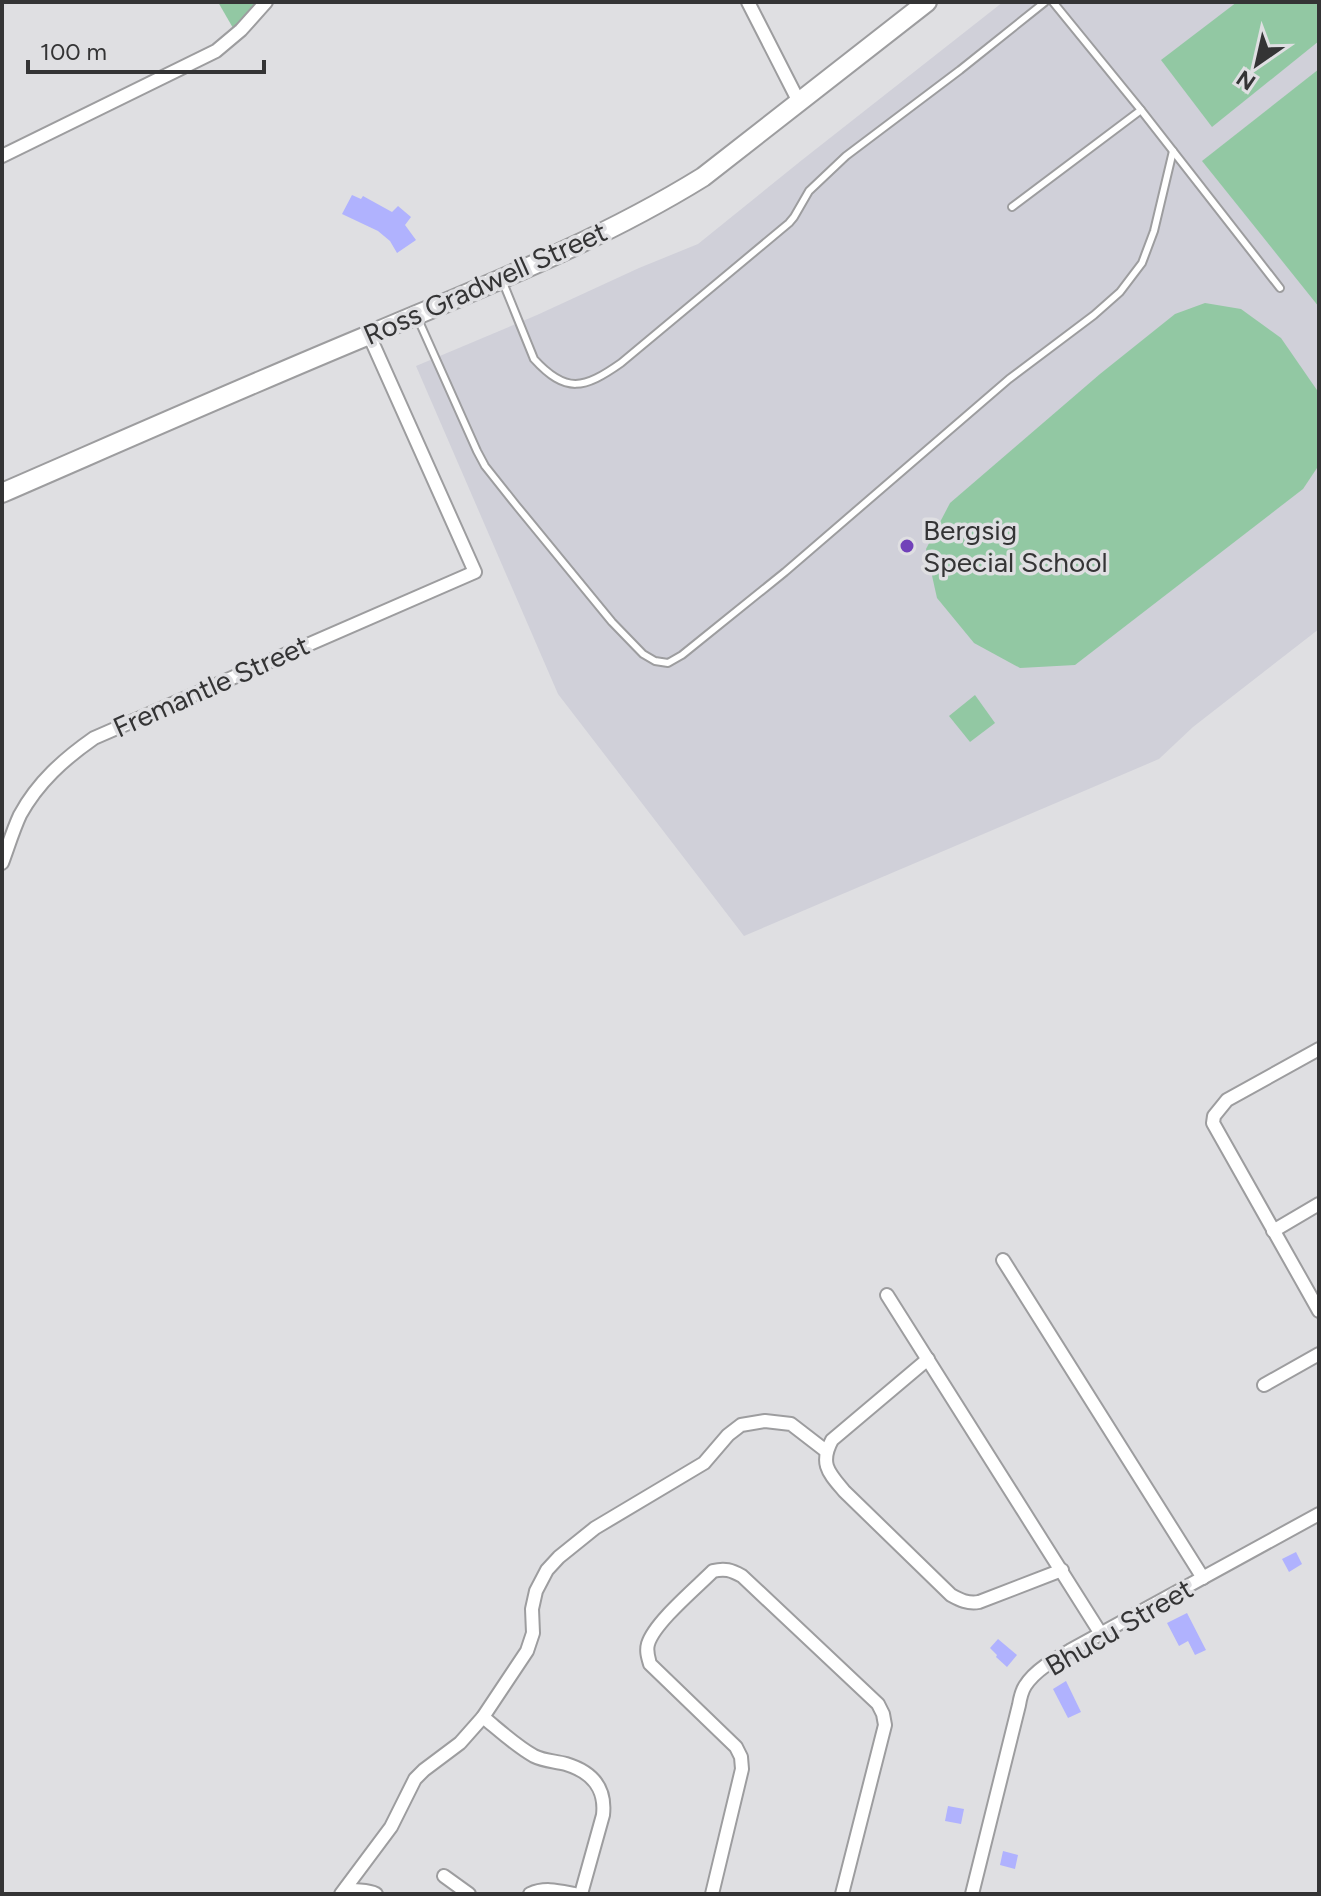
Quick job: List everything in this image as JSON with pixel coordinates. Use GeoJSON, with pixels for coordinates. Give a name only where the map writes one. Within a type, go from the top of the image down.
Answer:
{"type":"FeatureCollection","features":[{"type":"Feature","properties":{"kind":"street"},"geometry":{"type":"LineString","coordinates":[[2,156],[216,51],[241,30],[266,2]]}},
{"type":"Feature","properties":{"kind":"street"},"geometry":{"type":"LineString","coordinates":[[748,2],[799,102]]}},
{"type":"Feature","properties":{"kind":"street","name":"Ross Gradwell Street"},"geometry":{"type":"LineString","coordinates":[[2,493],[502,280],[667,199],[703,177],[927,2]]}},
{"type":"Feature","properties":{"kind":"street","name":"Fremantle Street"},"geometry":{"type":"LineString","coordinates":[[2,863],[19,817],[37,788],[72,753],[94,738],[475,572],[369,335]]}},
{"type":"Feature","properties":{"kind":"street"},"geometry":{"type":"LineString","coordinates":[[1319,1049],[1227,1100],[1214,1116],[1213,1123],[1319,1311]]}},
{"type":"Feature","properties":{"kind":"street"},"geometry":{"type":"LineString","coordinates":[[1273,1231],[1319,1204]]}},
{"type":"Feature","properties":{"kind":"street"},"geometry":{"type":"LineString","coordinates":[[1003,1260],[1203,1578]]}},
{"type":"Feature","properties":{"kind":"street"},"geometry":{"type":"LineString","coordinates":[[887,1295],[1101,1634]]}},
{"type":"Feature","properties":{"kind":"street"},"geometry":{"type":"LineString","coordinates":[[1264,1385],[1319,1354]]}},
{"type":"Feature","properties":{"kind":"street"},"geometry":{"type":"LineString","coordinates":[[928,1359],[832,1440],[825,1461],[831,1475],[951,1595],[961,1601],[979,1602],[1062,1570]]}},
{"type":"Feature","properties":{"kind":"street"},"geometry":{"type":"LineString","coordinates":[[343,1891],[391,1827],[415,1779],[460,1743],[483,1717],[527,1651],[533,1633],[532,1609],[536,1591],[547,1570],[595,1528],[704,1463],[741,1425],[758,1421],[791,1424],[826,1451]]}},
{"type":"Feature","properties":{"kind":"street","name":"Bhucu Street"},"geometry":{"type":"LineString","coordinates":[[972,1894],[1024,1687],[1049,1663],[1319,1514]]}},
{"type":"Feature","properties":{"kind":"street"},"geometry":{"type":"LineString","coordinates":[[712,1894],[742,1769],[741,1757],[736,1747],[650,1664],[647,1646],[654,1630],[713,1571],[723,1569],[742,1576],[878,1704],[883,1714],[885,1725],[842,1894]]}},
{"type":"Feature","properties":{"kind":"street"},"geometry":{"type":"LineString","coordinates":[[483,1717],[533,1755],[575,1767],[596,1782],[604,1803],[603,1815],[581,1894]]}},
{"type":"Feature","properties":{"kind":"street"},"geometry":{"type":"LineString","coordinates":[[444,1876],[469,1894]]}},
{"type":"Feature","properties":{"kind":"street"},"geometry":{"type":"LineString","coordinates":[[530,1894],[549,1890],[574,1894]]}},
{"type":"Feature","properties":{"kind":"street"},"geometry":{"type":"LineString","coordinates":[[343,1891],[370,1891],[376,1894]]}},
{"type":"Feature","properties":{"kind":"lane"},"geometry":{"type":"LineString","coordinates":[[502,280],[534,359],[543,369],[565,383],[575,385],[602,377],[789,223],[809,191],[846,156],[1045,2]]}},
{"type":"Feature","properties":{"kind":"lane"},"geometry":{"type":"LineString","coordinates":[[1053,2],[1280,288]]}},
{"type":"Feature","properties":{"kind":"lane"},"geometry":{"type":"LineString","coordinates":[[1012,207],[1141,110]]}},
{"type":"Feature","properties":{"kind":"lane"},"geometry":{"type":"LineString","coordinates":[[416,315],[485,466],[612,622],[643,654],[655,661],[668,663],[785,572],[1009,379],[1120,292],[1142,263],[1154,231],[1173,151]]}},
{"type":"Feature","properties":{"kind":"shaded area","name":"Bergsig Special School"},"geometry":{"type":"Polygon","coordinates":[[[1003,2],[1319,2],[1319,629],[1193,727],[1159,759],[744,936],[558,694],[416,366],[698,244],[1003,2]]]}},
{"type":"Feature","properties":{"kind":"green space"},"geometry":{"type":"Polygon","coordinates":[[[218,2],[258,2],[233,28],[218,2]]]}},
{"type":"Feature","properties":{"kind":"green space"},"geometry":{"type":"Polygon","coordinates":[[[1237,2],[1319,2],[1319,41],[1212,127],[1161,60],[1237,2]]]}},
{"type":"Feature","properties":{"kind":"green space"},"geometry":{"type":"Polygon","coordinates":[[[1319,69],[1319,307],[1202,161],[1319,69]]]}},
{"type":"Feature","properties":{"kind":"green space"},"geometry":{"type":"Polygon","coordinates":[[[1205,303],[1241,309],[1281,338],[1319,393],[1319,465],[1303,489],[1075,665],[1020,668],[974,643],[937,598],[926,549],[950,503],[1175,314],[1205,303]]]}},
{"type":"Feature","properties":{"kind":"green space"},"geometry":{"type":"Polygon","coordinates":[[[975,695],[995,723],[970,742],[949,716],[975,695]]]}},
{"type":"Feature","properties":{"kind":"building"},"geometry":{"type":"Polygon","coordinates":[[[352,195],[361,199],[363,196],[392,212],[398,206],[411,217],[405,225],[416,240],[397,253],[390,241],[378,231],[342,214],[352,195]]]}},
{"type":"Feature","properties":{"kind":"building"},"geometry":{"type":"Polygon","coordinates":[[[1296,1552],[1302,1564],[1289,1572],[1282,1559],[1296,1552]]]}},
{"type":"Feature","properties":{"kind":"building"},"geometry":{"type":"Polygon","coordinates":[[[1187,1613],[1206,1650],[1195,1655],[1188,1641],[1179,1646],[1167,1623],[1187,1613]]]}},
{"type":"Feature","properties":{"kind":"building"},"geometry":{"type":"Polygon","coordinates":[[[998,1639],[1017,1655],[1007,1667],[990,1648],[998,1639]]]}},
{"type":"Feature","properties":{"kind":"building"},"geometry":{"type":"Polygon","coordinates":[[[1066,1681],[1081,1712],[1068,1718],[1053,1689],[1066,1681]]]}},
{"type":"Feature","properties":{"kind":"building"},"geometry":{"type":"Polygon","coordinates":[[[948,1806],[964,1809],[961,1824],[945,1821],[948,1806]]]}},
{"type":"Feature","properties":{"kind":"building"},"geometry":{"type":"Polygon","coordinates":[[[1003,1851],[1018,1855],[1015,1869],[1000,1865],[1003,1851]]]}},
{"type":"Feature","properties":{"kind":"place","name":"Bergsig Special School"},"geometry":{"type":"Point","coordinates":[907,546]}}]}
